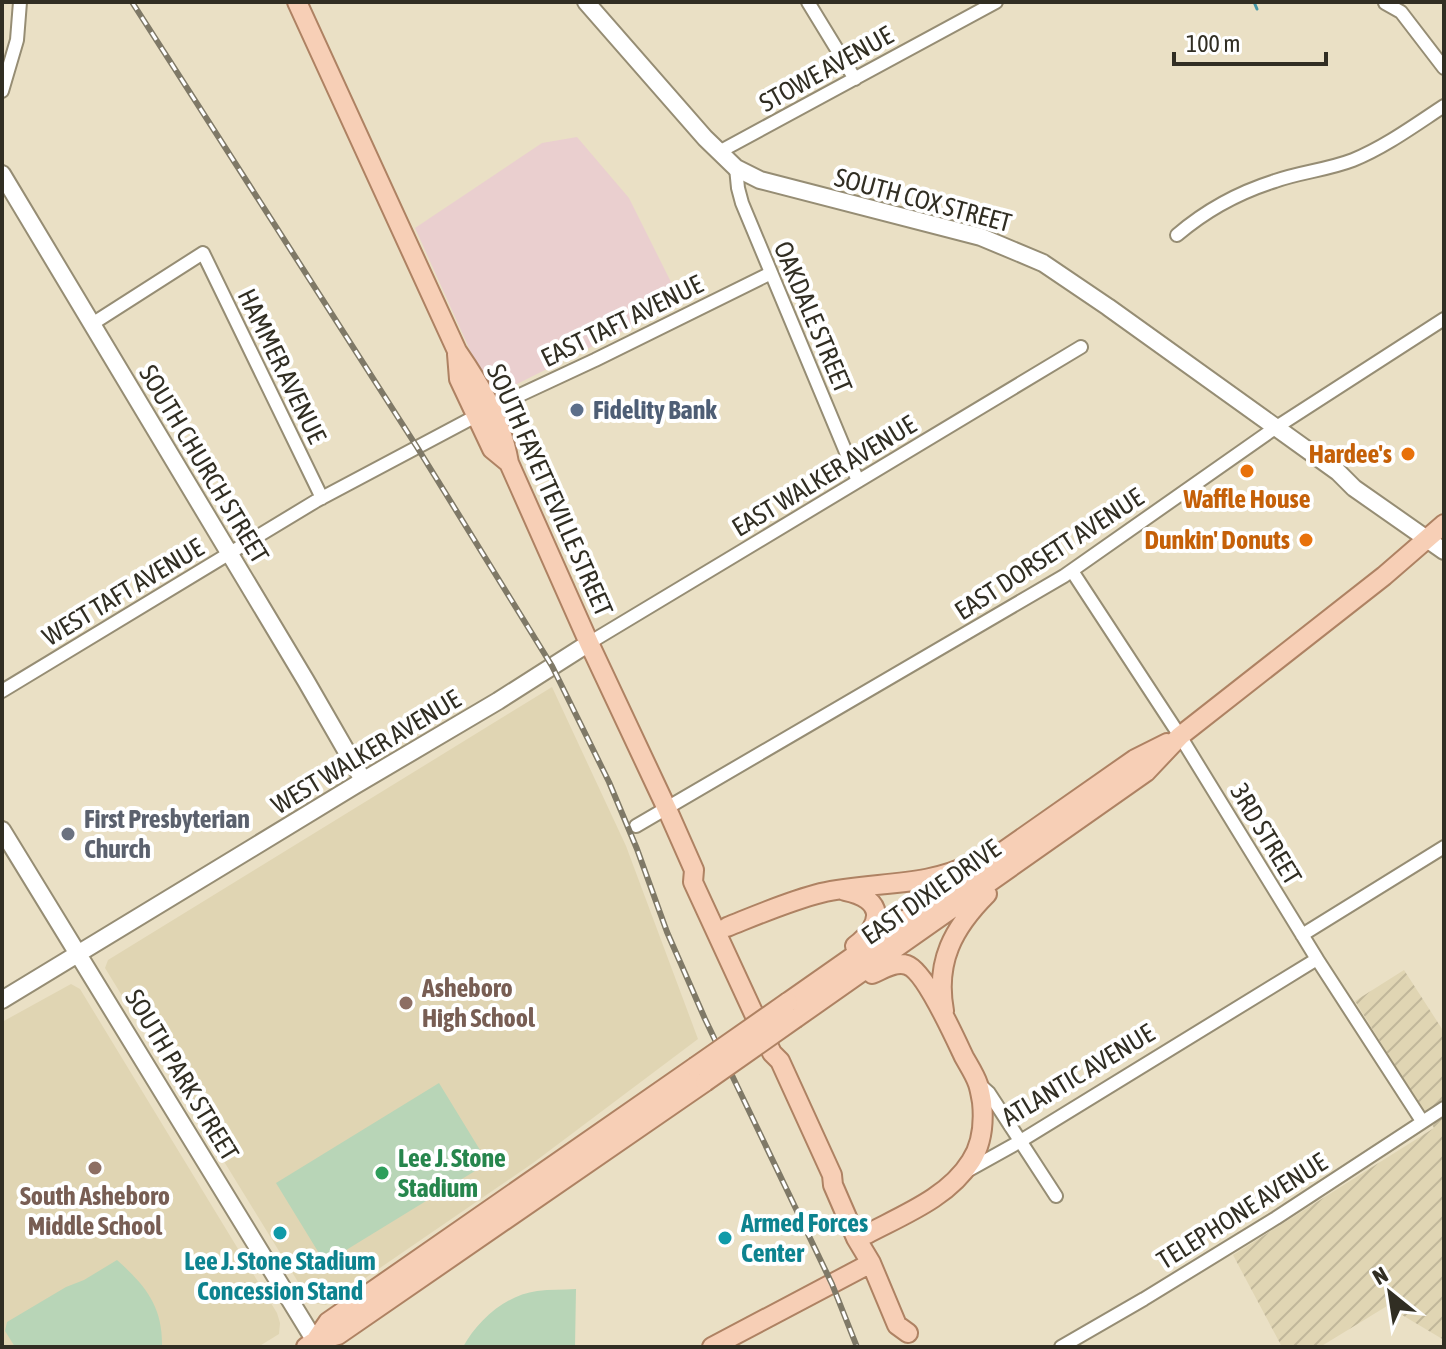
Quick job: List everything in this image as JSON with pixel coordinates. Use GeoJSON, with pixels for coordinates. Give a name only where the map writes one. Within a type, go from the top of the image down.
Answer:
{"type":"FeatureCollection","features":[{"type":"Feature","properties":{"kind":"main road","name":"SOUTH FAYETTEVILLE STREET"},"geometry":{"type":"LineString","coordinates":[[297,2],[458,359],[478,381],[492,449],[508,456],[589,643],[694,870],[693,882],[772,1053],[780,1061],[897,1325],[911,1340]]}},
{"type":"Feature","properties":{"kind":"main road","name":"SOUTH COX STREET"},"geometry":{"type":"LineString","coordinates":[[586,2],[688,120],[736,168],[760,180],[981,237],[1028,255],[1063,276],[1444,551]]}},
{"type":"Feature","properties":{"kind":"main road","name":"SOUTH CHURCH STREET"},"geometry":{"type":"LineString","coordinates":[[2,174],[363,780]]}},
{"type":"Feature","properties":{"kind":"main road","name":"EAST DIXIE DRIVE"},"geometry":{"type":"LineString","coordinates":[[792,1010],[835,992],[1146,772],[1180,736],[1384,576],[1444,524]]}},
{"type":"Feature","properties":{"kind":"main road","name":"WEST WALKER AVENUE"},"geometry":{"type":"LineString","coordinates":[[2,1000],[589,643]]}},
{"type":"Feature","properties":{"kind":"main road","name":"EAST DIXIE DRIVE"},"geometry":{"type":"LineString","coordinates":[[313,1345],[328,1322],[792,1010],[836,970],[1135,759],[1180,736]]}},
{"type":"Feature","properties":{"kind":"main road","name":"SOUTH PARK STREET"},"geometry":{"type":"LineString","coordinates":[[2,830],[313,1345]]}},
{"type":"Feature","properties":{"kind":"main road"},"geometry":{"type":"LineString","coordinates":[[727,927],[802,899],[865,885],[929,879],[1002,853]]}},
{"type":"Feature","properties":{"kind":"main road"},"geometry":{"type":"LineString","coordinates":[[946,1019],[942,986],[946,952],[962,924],[1020,861]]}},
{"type":"Feature","properties":{"kind":"main road","name":"SOUTH FAYETTEVILLE STREET"},"geometry":{"type":"LineString","coordinates":[[694,870],[704,877],[727,927],[781,1048],[780,1061]]}},
{"type":"Feature","properties":{"kind":"main road"},"geometry":{"type":"LineString","coordinates":[[836,970],[851,949],[871,931],[876,920],[876,910],[871,901],[841,890]]}},
{"type":"Feature","properties":{"kind":"main road"},"geometry":{"type":"LineString","coordinates":[[835,992],[891,966],[908,965],[918,973],[979,1084],[983,1118],[981,1133],[973,1159],[962,1174]]}},
{"type":"Feature","properties":{"kind":"main road","name":"ATLANTIC AVENUE"},"geometry":{"type":"LineString","coordinates":[[867,1234],[925,1203],[962,1174]]}},
{"type":"Feature","properties":{"kind":"main road","name":"SOUTH FAYETTEVILLE STREET"},"geometry":{"type":"LineString","coordinates":[[832,1175],[842,1180],[906,1320],[911,1340]]}},
{"type":"Feature","properties":{"kind":"main road"},"geometry":{"type":"LineString","coordinates":[[712,1347],[871,1263]]}},
{"type":"Feature","properties":{"kind":"street"},"geometry":{"type":"LineString","coordinates":[[2,91],[17,40],[20,2]]}},
{"type":"Feature","properties":{"kind":"street"},"geometry":{"type":"LineString","coordinates":[[808,2],[855,79]]}},
{"type":"Feature","properties":{"kind":"street","name":"STOWE AVENUE"},"geometry":{"type":"LineString","coordinates":[[719,152],[996,2]]}},
{"type":"Feature","properties":{"kind":"street"},"geometry":{"type":"LineString","coordinates":[[1385,3],[1401,12],[1444,68]]}},
{"type":"Feature","properties":{"kind":"street"},"geometry":{"type":"LineString","coordinates":[[1177,235],[1203,216],[1247,192],[1277,180],[1328,169],[1355,159],[1444,106]]}},
{"type":"Feature","properties":{"kind":"street","name":"OAKDALE STREET"},"geometry":{"type":"LineString","coordinates":[[736,168],[742,203],[858,481]]}},
{"type":"Feature","properties":{"kind":"street","name":"HAMMER AVENUE"},"geometry":{"type":"LineString","coordinates":[[92,324],[203,253],[322,498]]}},
{"type":"Feature","properties":{"kind":"street","name":"EAST TAFT AVENUE"},"geometry":{"type":"LineString","coordinates":[[484,412],[771,273]]}},
{"type":"Feature","properties":{"kind":"street","name":"EAST DORSETT AVENUE"},"geometry":{"type":"LineString","coordinates":[[636,826],[1072,571],[1275,428],[1444,319]]}},
{"type":"Feature","properties":{"kind":"street","name":"EAST WALKER AVENUE"},"geometry":{"type":"LineString","coordinates":[[589,643],[1081,347]]}},
{"type":"Feature","properties":{"kind":"street","name":"WEST TAFT AVENUE"},"geometry":{"type":"LineString","coordinates":[[2,691],[322,498],[484,412]]}},
{"type":"Feature","properties":{"kind":"street","name":"3RD STREET"},"geometry":{"type":"LineString","coordinates":[[1072,571],[1180,736],[1317,959],[1422,1121]]}},
{"type":"Feature","properties":{"kind":"street"},"geometry":{"type":"LineString","coordinates":[[1302,935],[1444,847]]}},
{"type":"Feature","properties":{"kind":"street","name":"ATLANTIC AVENUE"},"geometry":{"type":"LineString","coordinates":[[962,1174],[1317,959]]}},
{"type":"Feature","properties":{"kind":"street"},"geometry":{"type":"LineString","coordinates":[[979,1084],[989,1093],[1056,1196]]}},
{"type":"Feature","properties":{"kind":"street","name":"TELEPHONE AVENUE"},"geometry":{"type":"LineString","coordinates":[[1061,1347],[1276,1218],[1444,1108]]}},
{"type":"Feature","properties":{"kind":"shaded area"},"geometry":{"type":"Polygon","coordinates":[[[577,137],[629,198],[681,302],[491,397],[415,228],[542,143],[577,137]]]}},
{"type":"Feature","properties":{"kind":"shaded area","name":"Asheboro High School"},"geometry":{"type":"Polygon","coordinates":[[[552,687],[626,846],[698,1039],[533,1163],[326,1305],[311,1303],[105,968],[108,960],[552,687]]]}},
{"type":"Feature","properties":{"kind":"shaded area"},"geometry":{"type":"Polygon","coordinates":[[[1404,970],[1444,1032],[1444,1340],[1387,1306],[1320,1347],[1282,1347],[1233,1255],[1434,1128],[1355,1001],[1404,970]]]}},
{"type":"Feature","properties":{"kind":"shaded area","name":"South Asheboro Middle School"},"geometry":{"type":"Polygon","coordinates":[[[71,984],[80,989],[277,1313],[279,1334],[258,1347],[2,1347],[2,1022],[71,984]]]}},
{"type":"Feature","properties":{"kind":"green space","name":"Lee J. Stone Stadium"},"geometry":{"type":"Polygon","coordinates":[[[439,1083],[488,1163],[325,1263],[276,1183],[439,1083]]]}},
{"type":"Feature","properties":{"kind":"green space"},"geometry":{"type":"Polygon","coordinates":[[[117,1260],[151,1298],[162,1333],[162,1347],[15,1347],[5,1331],[7,1322],[117,1260]]]}},
{"type":"Feature","properties":{"kind":"green space"},"geometry":{"type":"Polygon","coordinates":[[[576,1289],[575,1347],[463,1347],[485,1318],[504,1303],[526,1293],[576,1289]]]}},
{"type":"Feature","properties":{"kind":"waterway"},"geometry":{"type":"LineString","coordinates":[[1254,2],[1257,9]]}},
{"type":"Feature","properties":{"kind":"railway"},"geometry":{"type":"LineString","coordinates":[[132,2],[417,447],[552,666],[609,782],[667,932],[705,1019],[832,1284],[857,1347]]}},
{"type":"Feature","properties":{"kind":"place","name":"Fidelity Bank"},"geometry":{"type":"Point","coordinates":[577,410]}},
{"type":"Feature","properties":{"kind":"place","name":"Hardee's"},"geometry":{"type":"Point","coordinates":[1408,454]}},
{"type":"Feature","properties":{"kind":"place","name":"Waffle House"},"geometry":{"type":"Point","coordinates":[1247,471]}},
{"type":"Feature","properties":{"kind":"place","name":"Dunkin' Donuts"},"geometry":{"type":"Point","coordinates":[1306,540]}},
{"type":"Feature","properties":{"kind":"place","name":"First Presbyterian Church"},"geometry":{"type":"Point","coordinates":[68,834]}},
{"type":"Feature","properties":{"kind":"place","name":"Asheboro High School"},"geometry":{"type":"Point","coordinates":[406,1003]}},
{"type":"Feature","properties":{"kind":"place","name":"South Asheboro Middle School"},"geometry":{"type":"Point","coordinates":[95,1168]}},
{"type":"Feature","properties":{"kind":"place","name":"Lee J. Stone Stadium"},"geometry":{"type":"Point","coordinates":[382,1173]}},
{"type":"Feature","properties":{"kind":"place","name":"Lee J. Stone Stadium Concession Stand"},"geometry":{"type":"Point","coordinates":[280,1233]}},
{"type":"Feature","properties":{"kind":"place","name":"Armed Forces Center"},"geometry":{"type":"Point","coordinates":[725,1238]}}]}
